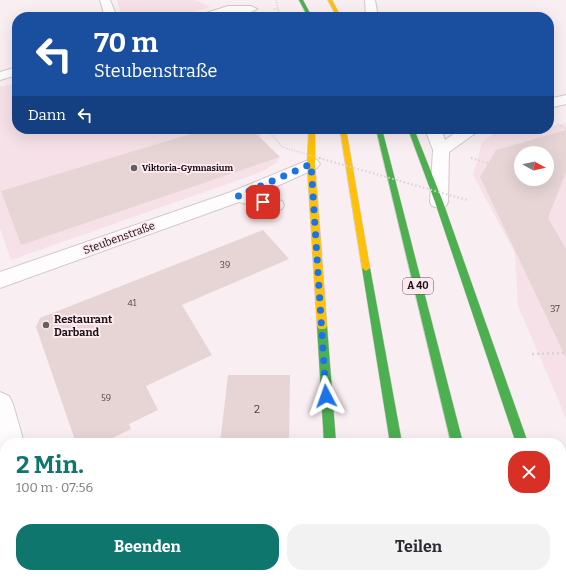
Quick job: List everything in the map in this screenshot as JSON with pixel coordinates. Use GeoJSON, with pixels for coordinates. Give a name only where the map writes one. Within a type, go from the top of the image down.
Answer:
{"type":"FeatureCollection","features":[{"type":"Feature","properties":{"kind":"main road"},"geometry":{"type":"LineString","coordinates":[[301,0],[308,12]]}},
{"type":"Feature","properties":{"kind":"main road"},"geometry":{"type":"LineString","coordinates":[[330,0],[336,12]]}},
{"type":"Feature","properties":{"kind":"main road"},"geometry":{"type":"LineString","coordinates":[[312,134],[311,164],[330,438]]}},
{"type":"Feature","properties":{"kind":"main road"},"geometry":{"type":"LineString","coordinates":[[344,134],[395,438]]}},
{"type":"Feature","properties":{"kind":"main road","name":"A 40"},"geometry":{"type":"LineString","coordinates":[[380,134],[455,438]]}},
{"type":"Feature","properties":{"kind":"main road"},"geometry":{"type":"LineString","coordinates":[[413,134],[439,202],[520,438]]}},
{"type":"Feature","properties":{"kind":"street"},"geometry":{"type":"LineString","coordinates":[[105,0],[109,12]]}},
{"type":"Feature","properties":{"kind":"street"},"geometry":{"type":"LineString","coordinates":[[370,0],[371,12]]}},
{"type":"Feature","properties":{"kind":"street"},"geometry":{"type":"LineString","coordinates":[[219,12],[228,9],[250,9]]}},
{"type":"Feature","properties":{"kind":"street"},"geometry":{"type":"LineString","coordinates":[[0,76],[12,73]]}},
{"type":"Feature","properties":{"kind":"street"},"geometry":{"type":"LineString","coordinates":[[554,103],[566,99]]}},
{"type":"Feature","properties":{"kind":"street"},"geometry":{"type":"LineString","coordinates":[[435,134],[441,150],[439,202]]}},
{"type":"Feature","properties":{"kind":"street"},"geometry":{"type":"LineString","coordinates":[[441,150],[464,134]]}},
{"type":"Feature","properties":{"kind":"street","name":"Steubenstraße"},"geometry":{"type":"LineString","coordinates":[[0,280],[238,196],[311,164]]}},
{"type":"Feature","properties":{"kind":"street"},"geometry":{"type":"LineString","coordinates":[[238,196],[275,205]]}},
{"type":"Feature","properties":{"kind":"street"},"geometry":{"type":"LineString","coordinates":[[0,404],[9,438]]}},
{"type":"Feature","properties":{"kind":"path"},"geometry":{"type":"LineString","coordinates":[[557,123],[566,129]]}},
{"type":"Feature","properties":{"kind":"path"},"geometry":{"type":"LineString","coordinates":[[272,134],[282,147],[467,200]]}},
{"type":"Feature","properties":{"kind":"path"},"geometry":{"type":"LineString","coordinates":[[468,157],[490,164]]}},
{"type":"Feature","properties":{"kind":"path"},"geometry":{"type":"LineString","coordinates":[[532,354],[566,354]]}},
{"type":"Feature","properties":{"kind":"shaded area"},"geometry":{"type":"Polygon","coordinates":[[[117,0],[195,0],[210,7],[193,12],[121,12],[117,0]]]}},
{"type":"Feature","properties":{"kind":"shaded area","name":"Viktoria-Gymnasium"},"geometry":{"type":"Polygon","coordinates":[[[12,84],[12,134],[261,134],[261,138],[280,157],[276,163],[261,172],[11,260],[0,228],[0,87],[12,84]]]}},
{"type":"Feature","properties":{"kind":"shaded area"},"geometry":{"type":"Polygon","coordinates":[[[566,123],[566,418],[518,306],[515,253],[473,175],[482,142],[494,134],[554,134],[554,126],[566,123]]]}},
{"type":"Feature","properties":{"kind":"building"},"geometry":{"type":"Polygon","coordinates":[[[566,130],[566,172],[548,218],[566,249],[566,358],[480,177],[496,150],[566,130]]]}},
{"type":"Feature","properties":{"kind":"building"},"geometry":{"type":"Polygon","coordinates":[[[190,134],[256,134],[280,157],[21,245],[1,191],[190,134]]]}},
{"type":"Feature","properties":{"kind":"building"},"geometry":{"type":"Polygon","coordinates":[[[263,230],[289,259],[182,305],[212,355],[146,386],[158,410],[129,424],[131,429],[112,438],[74,438],[36,327],[40,318],[263,230]]]}},
{"type":"Feature","properties":{"kind":"building"},"geometry":{"type":"Polygon","coordinates":[[[228,375],[290,375],[289,438],[221,438],[228,375]]]}},
{"type":"Feature","properties":{"kind":"traffic: fast"},"geometry":{"type":"LineString","coordinates":[[301,0],[307,12]]}},
{"type":"Feature","properties":{"kind":"traffic: fast"},"geometry":{"type":"LineString","coordinates":[[380,134],[456,438]]}},
{"type":"Feature","properties":{"kind":"traffic: fast"},"geometry":{"type":"LineString","coordinates":[[413,134],[439,202]]}},
{"type":"Feature","properties":{"kind":"traffic: fast"},"geometry":{"type":"LineString","coordinates":[[439,202],[520,438]]}},
{"type":"Feature","properties":{"kind":"traffic: fast"},"geometry":{"type":"LineString","coordinates":[[366,268],[395,438]]}},
{"type":"Feature","properties":{"kind":"traffic: fast"},"geometry":{"type":"LineString","coordinates":[[322,326],[330,438]]}},
{"type":"Feature","properties":{"kind":"traffic: slow"},"geometry":{"type":"LineString","coordinates":[[330,0],[336,12]]}},
{"type":"Feature","properties":{"kind":"traffic: slow"},"geometry":{"type":"LineString","coordinates":[[311,164],[312,134]]}},
{"type":"Feature","properties":{"kind":"traffic: slow"},"geometry":{"type":"LineString","coordinates":[[344,134],[366,268]]}},
{"type":"Feature","properties":{"kind":"traffic: slow"},"geometry":{"type":"LineString","coordinates":[[311,164],[322,326]]}},
{"type":"Feature","properties":{"kind":"place","name":"Viktoria-Gymnasium"},"geometry":{"type":"Point","coordinates":[134,168]}},
{"type":"Feature","properties":{"kind":"place","name":"Restaurant Darband"},"geometry":{"type":"Point","coordinates":[46,325]}},
{"type":"Feature","properties":{"kind":"route"},"geometry":{"type":"LineString","coordinates":[[263,202],[238,196],[311,164],[326,396]]}}]}
